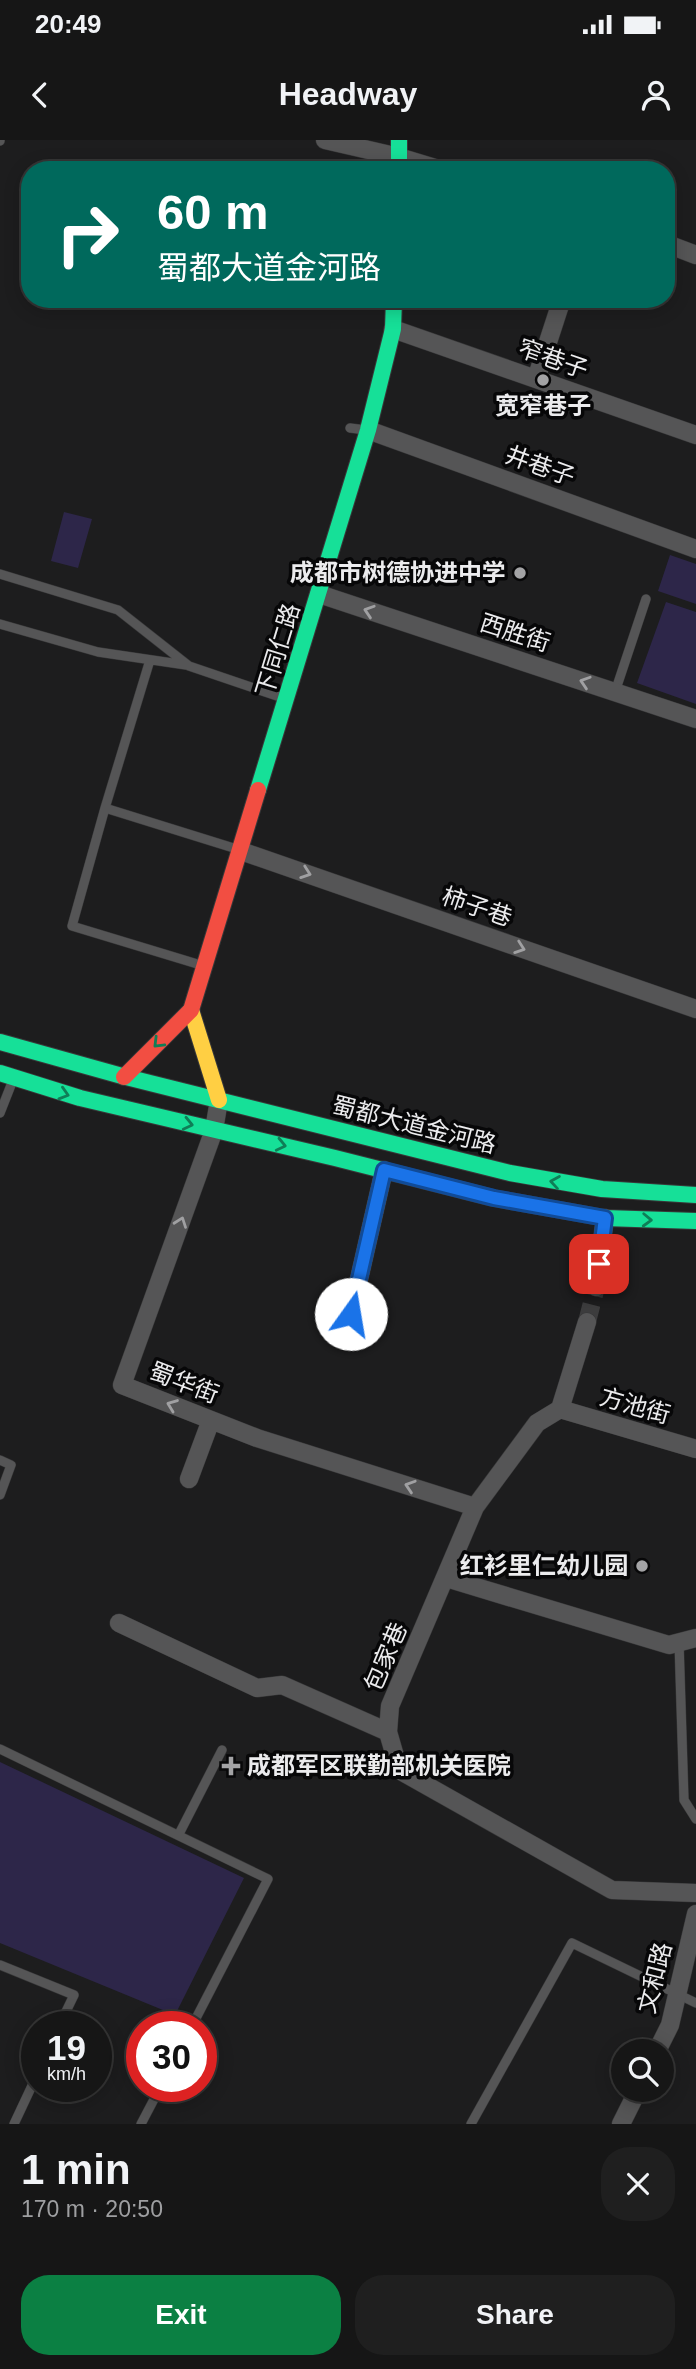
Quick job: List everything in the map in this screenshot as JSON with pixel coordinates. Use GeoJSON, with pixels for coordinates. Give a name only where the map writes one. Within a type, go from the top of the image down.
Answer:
{"type":"FeatureCollection","features":[{"type":"Feature","properties":{"kind":"main road","name":"下同仁路"},"geometry":{"type":"LineString","coordinates":[[124,1077],[191,1010],[319,594],[359,429],[393,330],[394,308]]}},
{"type":"Feature","properties":{"kind":"main road"},"geometry":{"type":"LineString","coordinates":[[115,1107],[219,1100],[191,1010]]}},
{"type":"Feature","properties":{"kind":"main road","name":"蜀都大道金河路"},"geometry":{"type":"LineString","coordinates":[[0,1042],[22,1053],[528,1177],[598,1189],[666,1196],[696,1195]]}},
{"type":"Feature","properties":{"kind":"main road","name":"蜀都大道金河路"},"geometry":{"type":"LineString","coordinates":[[10,1073],[115,1107],[494,1198],[605,1218],[696,1221]]}},
{"type":"Feature","properties":{"kind":"street"},"geometry":{"type":"LineString","coordinates":[[325,140],[416,161]]}},
{"type":"Feature","properties":{"kind":"street"},"geometry":{"type":"LineString","coordinates":[[675,247],[696,255]]}},
{"type":"Feature","properties":{"kind":"street"},"geometry":{"type":"LineString","coordinates":[[536,379],[559,308]]}},
{"type":"Feature","properties":{"kind":"street","name":"窄巷子"},"geometry":{"type":"LineString","coordinates":[[393,330],[696,435]]}},
{"type":"Feature","properties":{"kind":"street","name":"井巷子"},"geometry":{"type":"LineString","coordinates":[[359,429],[696,549]]}},
{"type":"Feature","properties":{"kind":"street","name":"西胜街"},"geometry":{"type":"LineString","coordinates":[[319,594],[696,719]]}},
{"type":"Feature","properties":{"kind":"street","name":"柿子巷"},"geometry":{"type":"LineString","coordinates":[[241,851],[696,1009]]}},
{"type":"Feature","properties":{"kind":"street","name":"蜀华街"},"geometry":{"type":"LineString","coordinates":[[219,1100],[214,1130],[122,1385],[257,1438],[475,1507]]}},
{"type":"Feature","properties":{"kind":"street"},"geometry":{"type":"LineString","coordinates":[[351,1314],[384,1170]]}},
{"type":"Feature","properties":{"kind":"street"},"geometry":{"type":"LineString","coordinates":[[596,1287],[605,1218]]}},
{"type":"Feature","properties":{"kind":"street"},"geometry":{"type":"LineString","coordinates":[[560,1409],[587,1322]]}},
{"type":"Feature","properties":{"kind":"street","name":"方池街"},"geometry":{"type":"LineString","coordinates":[[560,1409],[696,1449]]}},
{"type":"Feature","properties":{"kind":"street","name":"包家巷"},"geometry":{"type":"LineString","coordinates":[[560,1409],[537,1423],[475,1507],[390,1706],[388,1732],[399,1770],[612,1889],[696,1893]]}},
{"type":"Feature","properties":{"kind":"street"},"geometry":{"type":"LineString","coordinates":[[189,1479],[211,1420]]}},
{"type":"Feature","properties":{"kind":"street"},"geometry":{"type":"LineString","coordinates":[[446,1578],[669,1645],[688,1640]]}},
{"type":"Feature","properties":{"kind":"street"},"geometry":{"type":"LineString","coordinates":[[119,1623],[257,1688],[282,1685],[388,1732]]}},
{"type":"Feature","properties":{"kind":"street","name":"文和路"},"geometry":{"type":"LineString","coordinates":[[663,2039],[670,2025],[696,1914]]}},
{"type":"Feature","properties":{"kind":"street"},"geometry":{"type":"LineString","coordinates":[[621,2124],[632,2102]]}},
{"type":"Feature","properties":{"kind":"lane"},"geometry":{"type":"LineString","coordinates":[[0,574],[118,610],[189,666]]}},
{"type":"Feature","properties":{"kind":"lane"},"geometry":{"type":"LineString","coordinates":[[615,692],[646,599]]}},
{"type":"Feature","properties":{"kind":"lane"},"geometry":{"type":"LineString","coordinates":[[0,624],[98,652],[189,666],[287,699]]}},
{"type":"Feature","properties":{"kind":"lane"},"geometry":{"type":"LineString","coordinates":[[150,660],[72,926],[205,966]]}},
{"type":"Feature","properties":{"kind":"lane"},"geometry":{"type":"LineString","coordinates":[[105,808],[241,851]]}},
{"type":"Feature","properties":{"kind":"lane"},"geometry":{"type":"LineString","coordinates":[[0,1113],[10,1073]]}},
{"type":"Feature","properties":{"kind":"lane"},"geometry":{"type":"LineString","coordinates":[[0,1460],[11,1465],[0,1495]]}},
{"type":"Feature","properties":{"kind":"lane"},"geometry":{"type":"LineString","coordinates":[[688,1640],[684,1800],[696,1819]]}},
{"type":"Feature","properties":{"kind":"lane"},"geometry":{"type":"LineString","coordinates":[[0,1749],[268,1879],[200,2011]]}},
{"type":"Feature","properties":{"kind":"lane"},"geometry":{"type":"LineString","coordinates":[[179,1834],[222,1750]]}},
{"type":"Feature","properties":{"kind":"lane"},"geometry":{"type":"LineString","coordinates":[[471,2124],[572,1943],[696,2003]]}},
{"type":"Feature","properties":{"kind":"lane"},"geometry":{"type":"LineString","coordinates":[[0,1965],[74,1995],[66,2011]]}},
{"type":"Feature","properties":{"kind":"lane"},"geometry":{"type":"LineString","coordinates":[[14,2124],[24,2102]]}},
{"type":"Feature","properties":{"kind":"lane"},"geometry":{"type":"LineString","coordinates":[[141,2124],[153,2102]]}},
{"type":"Feature","properties":{"kind":"shaded area"},"geometry":{"type":"Polygon","coordinates":[[[64,512],[92,519],[78,568],[51,561],[64,512]]]}},
{"type":"Feature","properties":{"kind":"shaded area"},"geometry":{"type":"Polygon","coordinates":[[[670,555],[696,564],[696,604],[658,591],[670,555]]]}},
{"type":"Feature","properties":{"kind":"shaded area"},"geometry":{"type":"Polygon","coordinates":[[[666,602],[696,612],[696,704],[637,683],[666,602]]]}},
{"type":"Feature","properties":{"kind":"shaded area"},"geometry":{"type":"Polygon","coordinates":[[[0,1762],[244,1878],[177,2011],[165,2011],[0,1943],[0,1762]]]}},
{"type":"Feature","properties":{"kind":"tunnel"},"geometry":{"type":"LineString","coordinates":[[587,1322],[596,1287]]}},
{"type":"Feature","properties":{"kind":"traffic: fast"},"geometry":{"type":"LineString","coordinates":[[399,140],[399,161]]}},
{"type":"Feature","properties":{"kind":"traffic: fast"},"geometry":{"type":"LineString","coordinates":[[258,790],[368,430],[393,329],[394,308]]}},
{"type":"Feature","properties":{"kind":"traffic: fast"},"geometry":{"type":"LineString","coordinates":[[0,1042],[122,1076],[510,1173],[602,1189],[696,1195]]}},
{"type":"Feature","properties":{"kind":"traffic: fast"},"geometry":{"type":"LineString","coordinates":[[0,1073],[80,1098],[493,1198],[605,1218],[696,1221]]}},
{"type":"Feature","properties":{"kind":"traffic: slow"},"geometry":{"type":"LineString","coordinates":[[191,1010],[219,1100]]}},
{"type":"Feature","properties":{"kind":"traffic: jam"},"geometry":{"type":"LineString","coordinates":[[124,1077],[191,1010],[258,790]]}},
{"type":"Feature","properties":{"kind":"place","name":"宽窄巷子"},"geometry":{"type":"Point","coordinates":[543,380]}},
{"type":"Feature","properties":{"kind":"place","name":"成都市树德协进中学"},"geometry":{"type":"Point","coordinates":[520,573]}},
{"type":"Feature","properties":{"kind":"place","name":"红衫里仁幼儿园"},"geometry":{"type":"Point","coordinates":[642,1566]}},
{"type":"Feature","properties":{"kind":"place","name":"成都军区联勤部机关医院"},"geometry":{"type":"Point","coordinates":[231,1766]}},
{"type":"Feature","properties":{"kind":"route"},"geometry":{"type":"LineString","coordinates":[[351,1314],[384,1170],[494,1198],[605,1218],[599,1264]]}}]}
